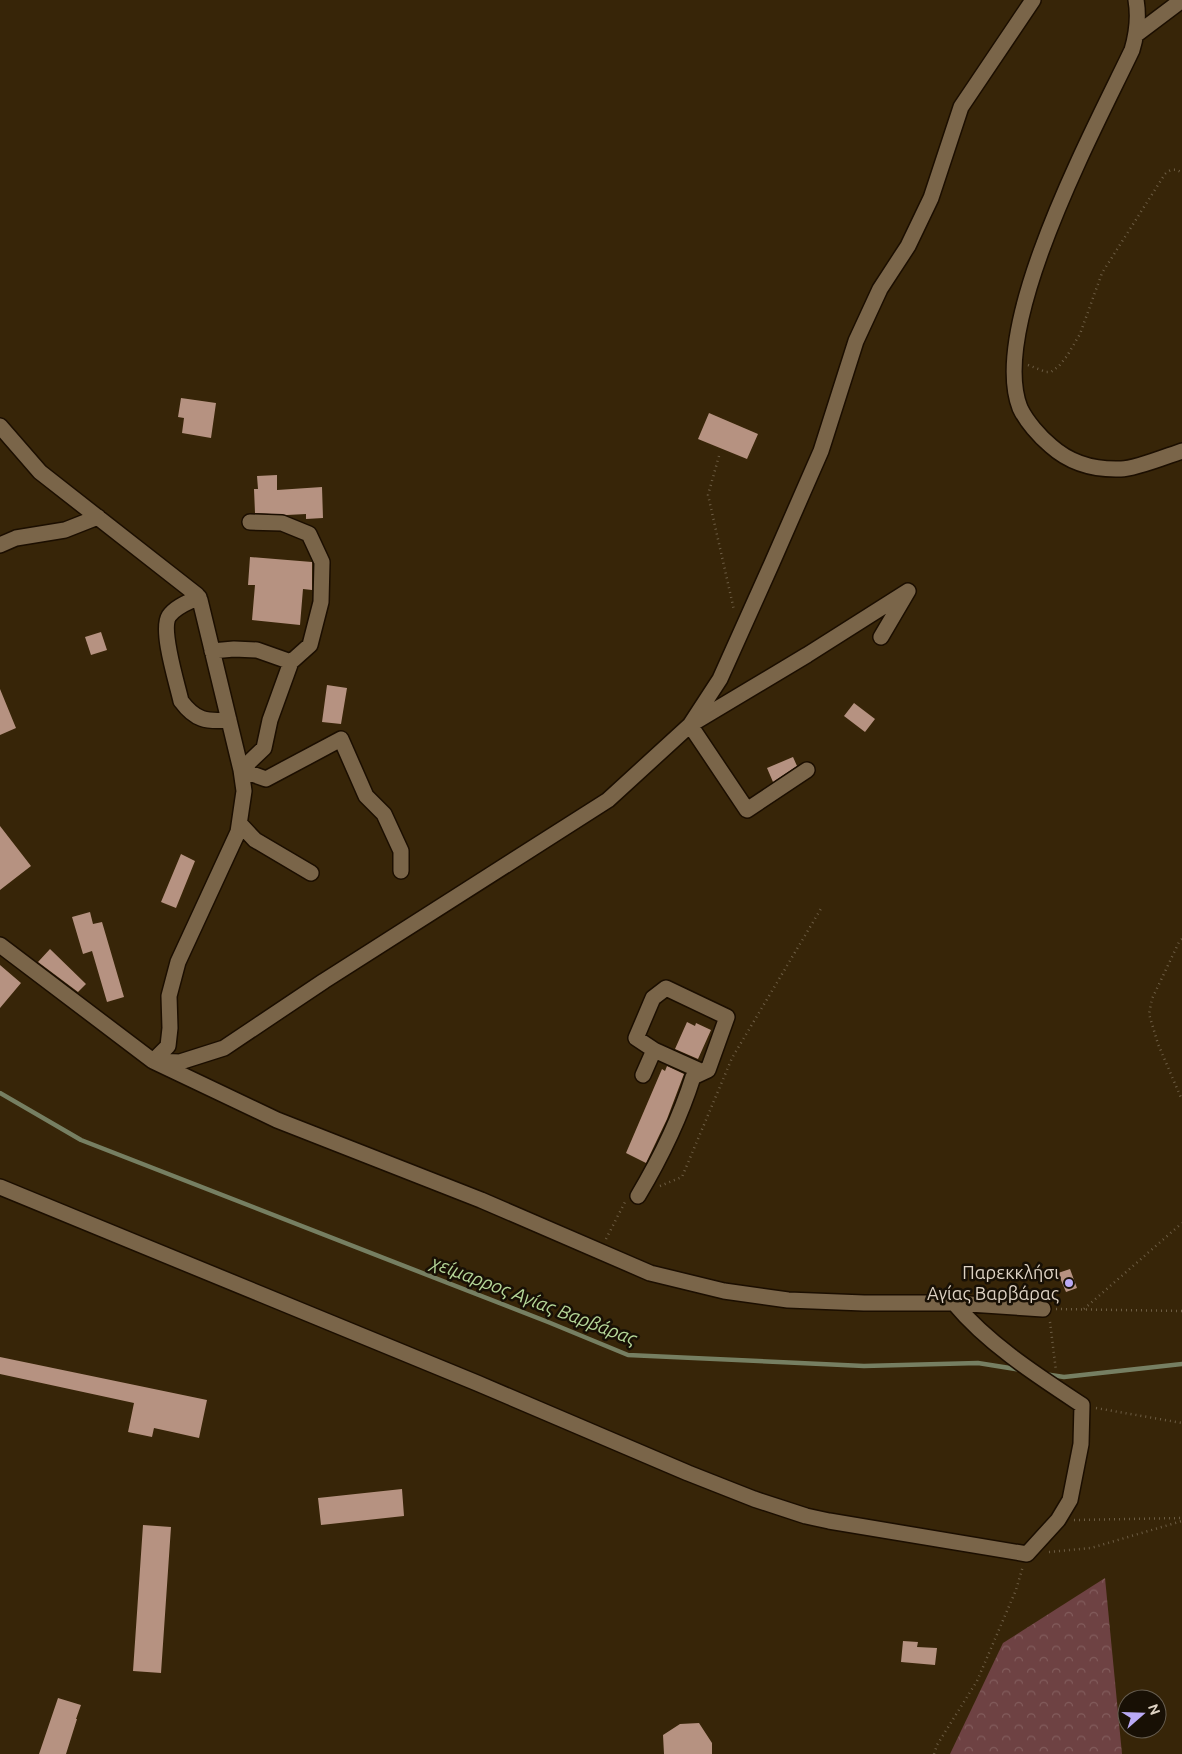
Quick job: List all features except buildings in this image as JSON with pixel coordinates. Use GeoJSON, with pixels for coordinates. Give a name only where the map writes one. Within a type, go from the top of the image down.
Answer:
{"type":"FeatureCollection","features":[{"type":"Feature","properties":{"kind":"street"},"geometry":{"type":"LineString","coordinates":[[690,725],[720,679],[821,451],[856,342],[880,289],[908,246],[931,198],[961,107],[1032,0]]}},
{"type":"Feature","properties":{"kind":"street"},"geometry":{"type":"LineString","coordinates":[[1136,0],[1138,16],[1137,34],[1132,50],[1064,192],[1032,280],[1021,319],[1014,356],[1015,383],[1020,409],[1040,437],[1060,455],[1086,466],[1122,469],[1166,457],[1182,450]]}},
{"type":"Feature","properties":{"kind":"street"},"geometry":{"type":"LineString","coordinates":[[1137,34],[1182,0]]}},
{"type":"Feature","properties":{"kind":"street"},"geometry":{"type":"LineString","coordinates":[[0,426],[40,472],[199,597],[229,720],[244,791],[240,824],[178,962],[168,996],[170,1028],[168,1046],[153,1061]]}},
{"type":"Feature","properties":{"kind":"street"},"geometry":{"type":"LineString","coordinates":[[0,545],[16,538],[65,530],[98,517]]}},
{"type":"Feature","properties":{"kind":"street"},"geometry":{"type":"LineString","coordinates":[[241,770],[264,748],[270,720],[291,662],[310,645],[321,602],[322,562],[309,534],[282,522],[250,522]]}},
{"type":"Feature","properties":{"kind":"street"},"geometry":{"type":"LineString","coordinates":[[153,1061],[180,1062],[224,1048],[324,981],[608,800],[690,725],[807,655],[908,591],[881,637]]}},
{"type":"Feature","properties":{"kind":"street"},"geometry":{"type":"LineString","coordinates":[[199,597],[177,608],[168,618],[165,632],[181,701],[187,709],[210,722],[229,720]]}},
{"type":"Feature","properties":{"kind":"street"},"geometry":{"type":"LineString","coordinates":[[212,651],[234,648],[257,650],[291,662]]}},
{"type":"Feature","properties":{"kind":"street"},"geometry":{"type":"LineString","coordinates":[[690,725],[747,810],[807,770]]}},
{"type":"Feature","properties":{"kind":"street"},"geometry":{"type":"LineString","coordinates":[[241,770],[266,779],[341,739],[366,796],[384,814],[401,851],[401,871]]}},
{"type":"Feature","properties":{"kind":"street"},"geometry":{"type":"LineString","coordinates":[[240,824],[255,840],[311,873]]}},
{"type":"Feature","properties":{"kind":"street"},"geometry":{"type":"LineString","coordinates":[[0,945],[153,1061],[277,1120],[481,1200],[650,1273],[724,1291],[788,1300],[864,1303],[954,1303],[1043,1309]]}},
{"type":"Feature","properties":{"kind":"street"},"geometry":{"type":"LineString","coordinates":[[638,1196],[655,1167],[687,1096],[693,1077],[708,1070],[728,1017],[666,988],[653,998],[636,1038],[654,1050],[703,1072]]}},
{"type":"Feature","properties":{"kind":"street"},"geometry":{"type":"LineString","coordinates":[[643,1075],[654,1050]]}},
{"type":"Feature","properties":{"kind":"street"},"geometry":{"type":"LineString","coordinates":[[0,1187],[754,1499],[806,1516],[829,1521],[1027,1554],[1058,1520],[1070,1500],[1081,1444],[1082,1405],[1038,1376],[992,1340],[969,1321],[954,1303]]}},
{"type":"Feature","properties":{"kind":"path"},"geometry":{"type":"LineString","coordinates":[[1014,356],[1029,366],[1046,372],[1051,372],[1059,366],[1080,334],[1102,273],[1165,174],[1172,170],[1182,173]]}},
{"type":"Feature","properties":{"kind":"path"},"geometry":{"type":"LineString","coordinates":[[719,456],[708,495],[740,635]]}},
{"type":"Feature","properties":{"kind":"path"},"geometry":{"type":"LineString","coordinates":[[599,1251],[626,1201],[682,1177],[732,1058],[822,907]]}},
{"type":"Feature","properties":{"kind":"path"},"geometry":{"type":"LineString","coordinates":[[1182,939],[1156,991],[1149,1014],[1158,1044],[1182,1100]]}},
{"type":"Feature","properties":{"kind":"path"},"geometry":{"type":"LineString","coordinates":[[1084,1310],[1182,1223]]}},
{"type":"Feature","properties":{"kind":"path"},"geometry":{"type":"LineString","coordinates":[[1056,1368],[1050,1321],[1044,1322],[1043,1309],[1182,1311]]}},
{"type":"Feature","properties":{"kind":"path"},"geometry":{"type":"LineString","coordinates":[[1082,1405],[1182,1423]]}},
{"type":"Feature","properties":{"kind":"path"},"geometry":{"type":"LineString","coordinates":[[1058,1520],[1182,1520]]}},
{"type":"Feature","properties":{"kind":"path"},"geometry":{"type":"LineString","coordinates":[[934,1754],[937,1745],[977,1681],[1016,1590],[1027,1554],[1091,1548],[1182,1520]]}},
{"type":"Feature","properties":{"kind":"green space"},"geometry":{"type":"Polygon","coordinates":[[[1105,1578],[1117,1702],[1117,1739],[1121,1739],[1122,1754],[950,1754],[1003,1643],[1105,1578]]]}},
{"type":"Feature","properties":{"kind":"waterway","name":"χείμαρρος Αγίας Βαρβάρας"},"geometry":{"type":"LineString","coordinates":[[0,1093],[81,1140],[628,1355],[864,1366],[978,1363],[1022,1370]]}},
{"type":"Feature","properties":{"kind":"waterway","name":"χείμαρρος Αγίας Βαρβάρας"},"geometry":{"type":"LineString","coordinates":[[1044,1374],[1064,1377],[1182,1364]]}},
{"type":"Feature","properties":{"kind":"place","name":"Παρεκκλήσι Αγίας Βαρβάρας"},"geometry":{"type":"Point","coordinates":[1069,1283]}}]}
